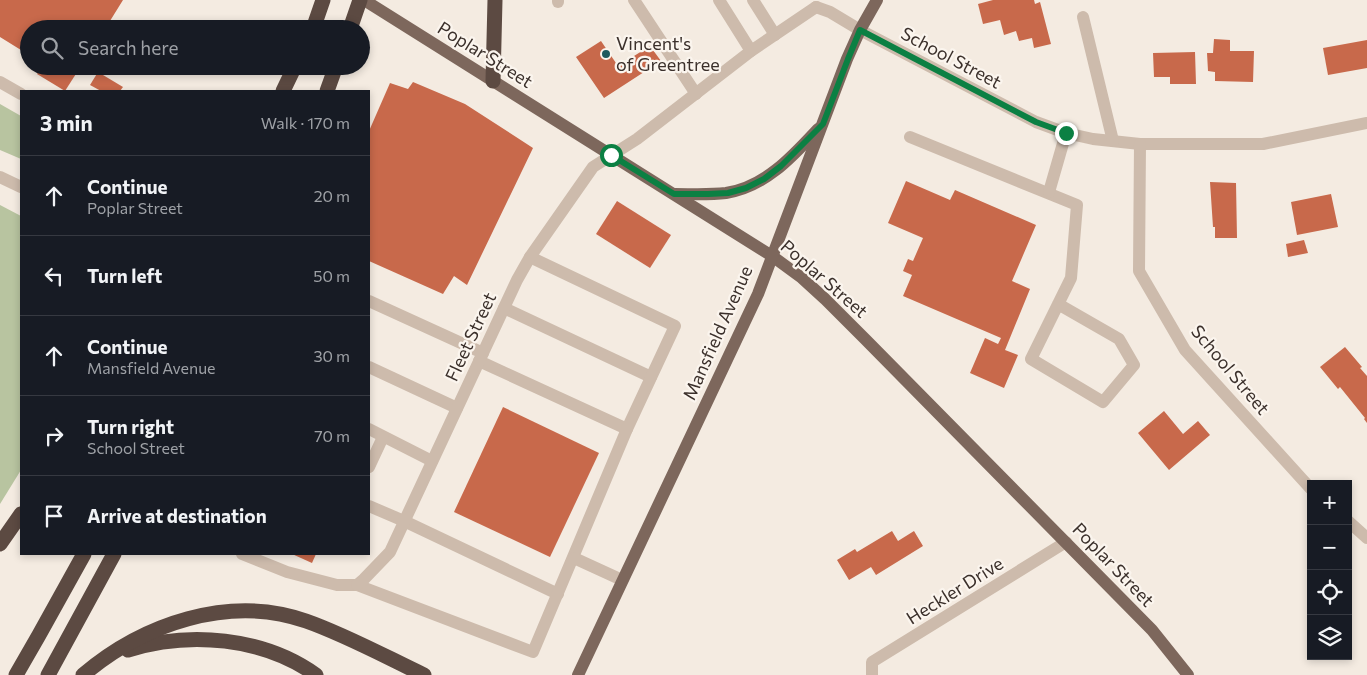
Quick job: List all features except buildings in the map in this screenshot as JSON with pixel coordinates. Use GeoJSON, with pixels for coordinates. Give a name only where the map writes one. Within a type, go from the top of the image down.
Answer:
{"type":"FeatureCollection","features":[{"type":"Feature","properties":{"kind":"highway"},"geometry":{"type":"LineString","coordinates":[[316,20],[324,0]]}},
{"type":"Feature","properties":{"kind":"highway"},"geometry":{"type":"LineString","coordinates":[[353,20],[360,0]]}},
{"type":"Feature","properties":{"kind":"highway"},"geometry":{"type":"LineString","coordinates":[[493,81],[495,0]]}},
{"type":"Feature","properties":{"kind":"highway"},"geometry":{"type":"LineString","coordinates":[[283,90],[292,75]]}},
{"type":"Feature","properties":{"kind":"highway"},"geometry":{"type":"LineString","coordinates":[[289,90],[294,75]]}},
{"type":"Feature","properties":{"kind":"highway"},"geometry":{"type":"LineString","coordinates":[[327,90],[333,75]]}},
{"type":"Feature","properties":{"kind":"highway"},"geometry":{"type":"LineString","coordinates":[[0,544],[20,515]]}},
{"type":"Feature","properties":{"kind":"highway"},"geometry":{"type":"LineString","coordinates":[[16,675],[83,555]]}},
{"type":"Feature","properties":{"kind":"highway"},"geometry":{"type":"LineString","coordinates":[[48,675],[113,555]]}},
{"type":"Feature","properties":{"kind":"highway"},"geometry":{"type":"LineString","coordinates":[[88,671],[140,637],[164,626],[188,618],[239,611],[262,612],[305,620],[424,675]]}},
{"type":"Feature","properties":{"kind":"highway"},"geometry":{"type":"LineString","coordinates":[[88,671],[130,650],[154,643],[184,640],[215,641],[265,649],[288,658],[316,675]]}},
{"type":"Feature","properties":{"kind":"main road","name":"Poplar Street"},"geometry":{"type":"LineString","coordinates":[[364,0],[772,256],[802,278],[825,299],[1152,630],[1188,675]]}},
{"type":"Feature","properties":{"kind":"main road","name":"Mansfield Avenue"},"geometry":{"type":"LineString","coordinates":[[578,675],[758,294],[848,59],[860,30],[877,0]]}},
{"type":"Feature","properties":{"kind":"main road"},"geometry":{"type":"LineString","coordinates":[[674,194],[728,193],[746,188],[764,179],[781,166],[823,124]]}},
{"type":"Feature","properties":{"kind":"street"},"geometry":{"type":"LineString","coordinates":[[634,0],[696,94]]}},
{"type":"Feature","properties":{"kind":"street"},"geometry":{"type":"LineString","coordinates":[[719,0],[751,51]]}},
{"type":"Feature","properties":{"kind":"street"},"geometry":{"type":"LineString","coordinates":[[753,0],[775,35]]}},
{"type":"Feature","properties":{"kind":"street","name":"Fleet Street"},"geometry":{"type":"LineString","coordinates":[[357,585],[390,552],[504,308],[530,257],[593,167],[637,139],[816,3]]}},
{"type":"Feature","properties":{"kind":"street","name":"School Street"},"geometry":{"type":"LineString","coordinates":[[816,3],[860,30],[1036,122],[1066,133],[1093,139],[1140,144],[1263,144],[1367,123]]}},
{"type":"Feature","properties":{"kind":"street"},"geometry":{"type":"LineString","coordinates":[[1083,17],[1113,141]]}},
{"type":"Feature","properties":{"kind":"street"},"geometry":{"type":"LineString","coordinates":[[0,82],[20,93]]}},
{"type":"Feature","properties":{"kind":"street"},"geometry":{"type":"LineString","coordinates":[[1049,192],[1066,133]]}},
{"type":"Feature","properties":{"kind":"street"},"geometry":{"type":"LineString","coordinates":[[910,137],[1077,205],[1071,278],[1058,304],[1032,359],[1103,402],[1134,365],[1119,339],[1058,304]]}},
{"type":"Feature","properties":{"kind":"street","name":"School Street"},"geometry":{"type":"LineString","coordinates":[[1140,144],[1139,271],[1185,350],[1307,485]]}},
{"type":"Feature","properties":{"kind":"street"},"geometry":{"type":"LineString","coordinates":[[0,177],[20,187]]}},
{"type":"Feature","properties":{"kind":"street"},"geometry":{"type":"LineString","coordinates":[[245,555],[295,574],[337,585],[357,585],[534,652],[627,429],[676,326],[530,257]]}},
{"type":"Feature","properties":{"kind":"street"},"geometry":{"type":"LineString","coordinates":[[370,302],[627,429]]}},
{"type":"Feature","properties":{"kind":"street"},"geometry":{"type":"LineString","coordinates":[[504,308],[652,377]]}},
{"type":"Feature","properties":{"kind":"street"},"geometry":{"type":"LineString","coordinates":[[370,367],[457,408]]}},
{"type":"Feature","properties":{"kind":"street"},"geometry":{"type":"LineString","coordinates":[[370,430],[432,461]]}},
{"type":"Feature","properties":{"kind":"street"},"geometry":{"type":"LineString","coordinates":[[370,465],[383,436]]}},
{"type":"Feature","properties":{"kind":"street"},"geometry":{"type":"LineString","coordinates":[[370,506],[558,594]]}},
{"type":"Feature","properties":{"kind":"street"},"geometry":{"type":"LineString","coordinates":[[1352,525],[1367,538]]}},
{"type":"Feature","properties":{"kind":"street","name":"Heckler Drive"},"geometry":{"type":"LineString","coordinates":[[872,675],[872,662],[1066,542]]}},
{"type":"Feature","properties":{"kind":"street"},"geometry":{"type":"LineString","coordinates":[[574,558],[622,580]]}},
{"type":"Feature","properties":{"kind":"green space"},"geometry":{"type":"Polygon","coordinates":[[[0,104],[20,115],[20,159],[0,150],[0,104]]]}},
{"type":"Feature","properties":{"kind":"green space"},"geometry":{"type":"Polygon","coordinates":[[[0,205],[20,215],[20,472],[0,504],[0,205]]]}},
{"type":"Feature","properties":{"kind":"place","name":"Vincent's of Greentree"},"geometry":{"type":"Point","coordinates":[606,54]}},
{"type":"Feature","properties":{"kind":"route"},"geometry":{"type":"LineString","coordinates":[[611,155],[674,194],[728,193],[746,188],[764,179],[781,166],[823,124],[860,30],[1036,122],[1066,133]]}}]}
